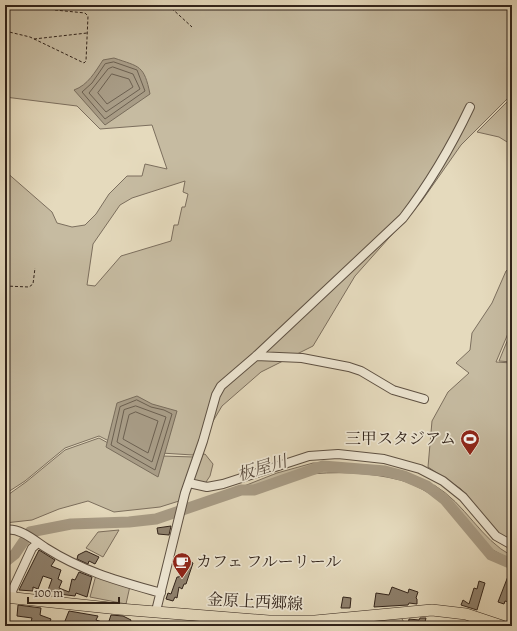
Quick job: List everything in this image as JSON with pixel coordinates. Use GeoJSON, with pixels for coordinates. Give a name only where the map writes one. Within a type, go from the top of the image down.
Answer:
{"type":"FeatureCollection","features":[{"type":"Feature","properties":{"kind":"main road","name":"金原上西郷線"},"geometry":{"type":"LineString","coordinates":[[9,596],[119,609],[156,611],[269,622],[337,622],[432,610],[466,614],[502,626]]}},
{"type":"Feature","properties":{"kind":"street"},"geometry":{"type":"LineString","coordinates":[[156,611],[182,503],[203,441],[216,395],[221,386],[256,356],[403,218],[442,162],[470,107]]}},
{"type":"Feature","properties":{"kind":"street"},"geometry":{"type":"LineString","coordinates":[[256,356],[302,358],[349,367],[361,371],[393,390],[424,399]]}},
{"type":"Feature","properties":{"kind":"street"},"geometry":{"type":"LineString","coordinates":[[189,483],[207,487],[223,484],[309,456],[338,454],[384,459],[420,469],[443,480],[463,498],[496,536],[512,545]]}},
{"type":"Feature","properties":{"kind":"street"},"geometry":{"type":"LineString","coordinates":[[5,530],[20,532],[71,564],[95,573],[161,593]]}},
{"type":"Feature","properties":{"kind":"street"},"geometry":{"type":"LineString","coordinates":[[9,596],[32,548],[37,543]]}},
{"type":"Feature","properties":{"kind":"path"},"geometry":{"type":"LineString","coordinates":[[5,31],[34,39],[84,63],[86,60],[88,16],[85,13],[55,10],[48,5]]}},
{"type":"Feature","properties":{"kind":"path"},"geometry":{"type":"LineString","coordinates":[[168,5],[192,27]]}},
{"type":"Feature","properties":{"kind":"path"},"geometry":{"type":"LineString","coordinates":[[34,39],[87,33]]}},
{"type":"Feature","properties":{"kind":"path"},"geometry":{"type":"LineString","coordinates":[[5,286],[29,287],[33,284],[35,268]]}},
{"type":"Feature","properties":{"kind":"shaded area"},"geometry":{"type":"Polygon","coordinates":[[[5,5],[512,5],[512,103],[507,99],[461,145],[421,202],[355,276],[313,346],[261,372],[222,406],[193,455],[129,451],[99,436],[65,448],[25,481],[5,494],[5,171],[52,212],[57,223],[72,227],[85,225],[96,214],[109,194],[127,176],[142,176],[145,164],[167,169],[152,125],[100,129],[77,106],[5,97],[5,5]],[[185,181],[132,198],[120,205],[93,244],[87,285],[95,286],[121,256],[171,241],[174,225],[178,225],[182,207],[185,207],[188,194],[183,192],[185,181]]]}},
{"type":"Feature","properties":{"kind":"shaded area"},"geometry":{"type":"Polygon","coordinates":[[[507,102],[512,107],[512,145],[499,137],[477,132],[507,102]]]}},
{"type":"Feature","properties":{"kind":"shaded area","name":"三甲スタジアム"},"geometry":{"type":"Polygon","coordinates":[[[512,266],[512,324],[496,362],[512,363],[512,539],[504,539],[461,489],[428,467],[432,421],[448,392],[469,373],[456,363],[470,350],[472,333],[492,303],[506,271],[512,266]]]}},
{"type":"Feature","properties":{"kind":"shaded area"},"geometry":{"type":"Polygon","coordinates":[[[512,329],[512,362],[499,361],[512,329]]]}},
{"type":"Feature","properties":{"kind":"shaded area"},"geometry":{"type":"Polygon","coordinates":[[[99,438],[130,455],[194,457],[205,454],[213,464],[210,476],[204,485],[186,486],[179,501],[160,507],[114,512],[88,501],[59,509],[32,520],[5,523],[5,497],[65,450],[99,438]]]}},
{"type":"Feature","properties":{"kind":"shaded area"},"geometry":{"type":"Polygon","coordinates":[[[313,463],[328,463],[314,466],[251,489],[244,486],[277,473],[313,463]]]}},
{"type":"Feature","properties":{"kind":"shaded area"},"geometry":{"type":"Polygon","coordinates":[[[330,469],[375,473],[406,478],[432,491],[441,501],[411,484],[388,477],[351,473],[302,475],[313,471],[330,469]]]}},
{"type":"Feature","properties":{"kind":"shaded area"},"geometry":{"type":"Polygon","coordinates":[[[434,485],[455,502],[491,540],[512,556],[512,560],[489,548],[449,499],[434,485]]]}},
{"type":"Feature","properties":{"kind":"shaded area"},"geometry":{"type":"Polygon","coordinates":[[[119,530],[103,557],[86,548],[98,532],[119,530]]]}},
{"type":"Feature","properties":{"kind":"shaded area"},"geometry":{"type":"Polygon","coordinates":[[[96,575],[130,586],[126,604],[90,597],[96,575]]]}},
{"type":"Feature","properties":{"kind":"shaded area"},"geometry":{"type":"Polygon","coordinates":[[[401,617],[406,626],[377,626],[379,621],[401,617]]]}},
{"type":"Feature","properties":{"kind":"water"},"geometry":{"type":"Polygon","coordinates":[[[114,58],[140,68],[146,77],[150,94],[105,125],[74,90],[79,88],[87,81],[103,60],[114,58]]]}},
{"type":"Feature","properties":{"kind":"water"},"geometry":{"type":"Polygon","coordinates":[[[137,396],[152,404],[177,411],[158,477],[106,447],[117,403],[137,396]]]}},
{"type":"Feature","properties":{"kind":"building"},"geometry":{"type":"Polygon","coordinates":[[[171,526],[169,535],[158,534],[157,528],[171,526]]]}},
{"type":"Feature","properties":{"kind":"building"},"geometry":{"type":"Polygon","coordinates":[[[39,550],[55,560],[51,566],[61,570],[58,579],[62,581],[59,588],[69,592],[72,579],[75,580],[79,572],[92,577],[87,597],[76,593],[75,596],[59,594],[48,590],[52,579],[43,576],[38,589],[33,587],[33,591],[19,590],[39,550]]]}},
{"type":"Feature","properties":{"kind":"building"},"geometry":{"type":"Polygon","coordinates":[[[86,551],[99,557],[95,564],[89,561],[88,564],[77,559],[78,555],[86,551]]]}},
{"type":"Feature","properties":{"kind":"building"},"geometry":{"type":"Polygon","coordinates":[[[188,561],[193,563],[186,584],[184,584],[182,589],[179,587],[177,598],[175,597],[173,601],[166,599],[168,593],[171,594],[182,567],[186,568],[188,561]]]}},
{"type":"Feature","properties":{"kind":"building"},"geometry":{"type":"Polygon","coordinates":[[[512,566],[512,603],[505,601],[504,604],[498,602],[512,566]]]}},
{"type":"Feature","properties":{"kind":"building"},"geometry":{"type":"Polygon","coordinates":[[[479,581],[485,583],[477,610],[461,605],[463,600],[469,604],[474,588],[477,589],[479,581]]]}},
{"type":"Feature","properties":{"kind":"building"},"geometry":{"type":"Polygon","coordinates":[[[392,587],[408,593],[409,589],[418,592],[416,598],[417,604],[409,603],[408,605],[374,607],[376,593],[389,595],[392,587]]]}},
{"type":"Feature","properties":{"kind":"building"},"geometry":{"type":"Polygon","coordinates":[[[343,597],[351,598],[350,608],[341,608],[343,597]]]}},
{"type":"Feature","properties":{"kind":"building"},"geometry":{"type":"Polygon","coordinates":[[[18,605],[41,608],[40,615],[51,619],[48,626],[30,626],[32,618],[17,616],[18,605]]]}},
{"type":"Feature","properties":{"kind":"building"},"geometry":{"type":"Polygon","coordinates":[[[69,611],[98,616],[96,620],[108,624],[111,615],[123,616],[131,620],[129,626],[63,626],[69,611]]]}},
{"type":"Feature","properties":{"kind":"building"},"geometry":{"type":"Polygon","coordinates":[[[420,618],[426,618],[424,626],[408,626],[409,619],[419,620],[420,618]]]}},
{"type":"Feature","properties":{"kind":"waterway","name":"板屋川"},"geometry":{"type":"LineString","coordinates":[[5,562],[15,554],[30,532],[71,524],[129,522],[156,519],[241,490],[254,490],[323,466],[385,471],[404,476],[427,486],[445,500],[491,555],[512,564]]}},
{"type":"Feature","properties":{"kind":"place","name":"三甲スタジアム"},"geometry":{"type":"Point","coordinates":[470,456]}},
{"type":"Feature","properties":{"kind":"place","name":"カフェ フルーリール"},"geometry":{"type":"Point","coordinates":[182,579]}}]}
